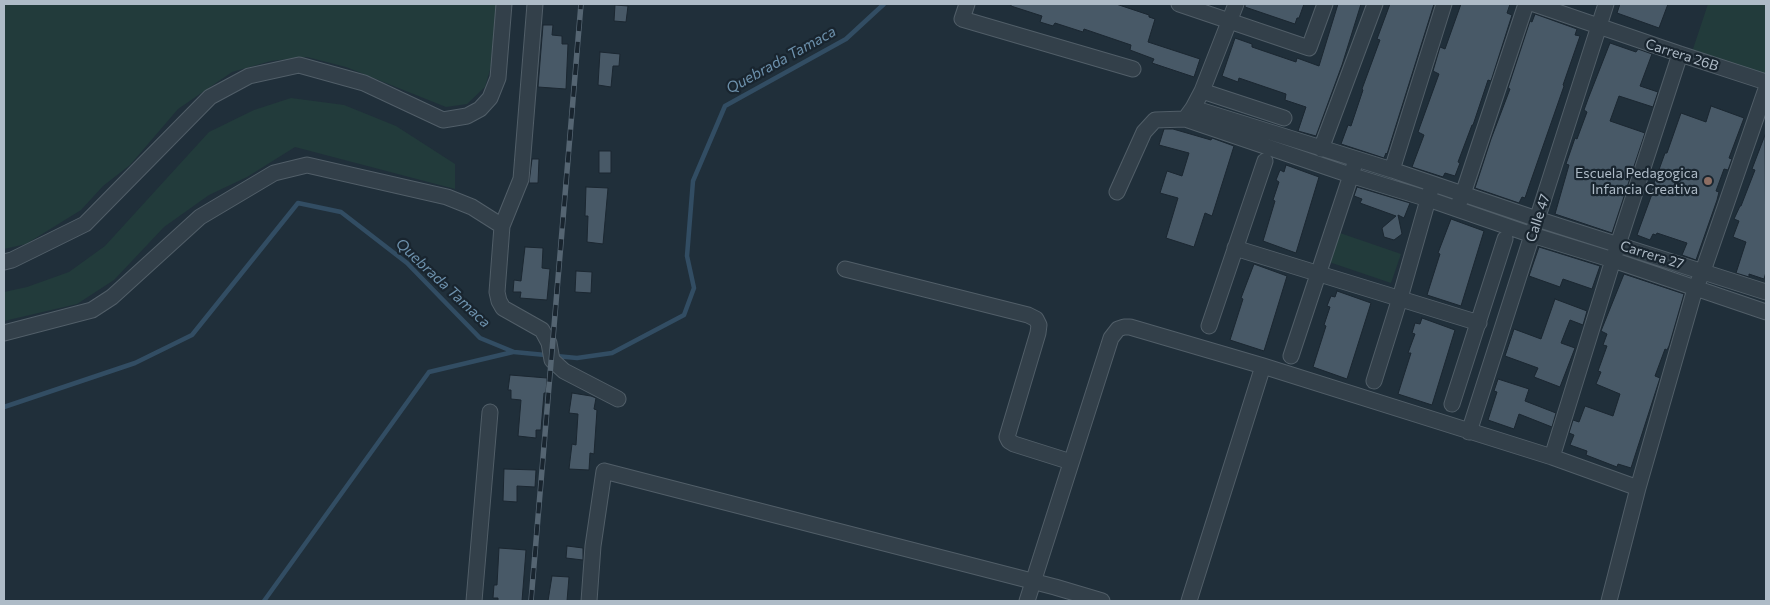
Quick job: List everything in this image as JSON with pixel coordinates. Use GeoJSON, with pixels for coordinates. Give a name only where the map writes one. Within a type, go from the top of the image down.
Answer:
{"type":"FeatureCollection","features":[{"type":"Feature","properties":{"kind":"street"},"geometry":{"type":"LineString","coordinates":[[4,262],[12,260],[86,224],[210,97],[249,76],[298,65],[364,83],[443,120],[466,116],[480,109],[490,98],[498,78],[504,4]]}},
{"type":"Feature","properties":{"kind":"street"},"geometry":{"type":"LineString","coordinates":[[535,4],[521,179],[502,226],[497,292],[503,308],[542,330],[549,343],[552,360],[564,371],[618,399]]}},
{"type":"Feature","properties":{"kind":"street"},"geometry":{"type":"LineString","coordinates":[[967,4],[962,19],[1133,69]]}},
{"type":"Feature","properties":{"kind":"street"},"geometry":{"type":"LineString","coordinates":[[1179,4],[1309,48],[1325,4]]}},
{"type":"Feature","properties":{"kind":"street"},"geometry":{"type":"LineString","coordinates":[[1189,114],[1202,91],[1236,4]]}},
{"type":"Feature","properties":{"kind":"street"},"geometry":{"type":"LineString","coordinates":[[1321,148],[1375,4]]}},
{"type":"Feature","properties":{"kind":"street"},"geometry":{"type":"LineString","coordinates":[[1392,170],[1444,4]]}},
{"type":"Feature","properties":{"kind":"street"},"geometry":{"type":"LineString","coordinates":[[1456,208],[1463,194],[1526,4]]}},
{"type":"Feature","properties":{"kind":"street","name":"Carrera 26B"},"geometry":{"type":"LineString","coordinates":[[1534,4],[1766,82]]}},
{"type":"Feature","properties":{"kind":"street","name":"Calle 47"},"geometry":{"type":"LineString","coordinates":[[1469,432],[1606,4]]}},
{"type":"Feature","properties":{"kind":"street"},"geometry":{"type":"LineString","coordinates":[[1552,457],[1680,54]]}},
{"type":"Feature","properties":{"kind":"street"},"geometry":{"type":"LineString","coordinates":[[1609,601],[1638,488],[1695,289],[1703,271],[1766,88]]}},
{"type":"Feature","properties":{"kind":"street"},"geometry":{"type":"LineString","coordinates":[[1202,91],[1284,118]]}},
{"type":"Feature","properties":{"kind":"street"},"geometry":{"type":"LineString","coordinates":[[1189,114],[1350,175],[1430,192]]}},
{"type":"Feature","properties":{"kind":"street"},"geometry":{"type":"LineString","coordinates":[[1117,192],[1144,132],[1155,120],[1189,114],[1321,148],[1392,170],[1456,208],[1766,312]]}},
{"type":"Feature","properties":{"kind":"street"},"geometry":{"type":"LineString","coordinates":[[1291,356],[1356,160]]}},
{"type":"Feature","properties":{"kind":"street"},"geometry":{"type":"LineString","coordinates":[[1209,326],[1265,161]]}},
{"type":"Feature","properties":{"kind":"street"},"geometry":{"type":"LineString","coordinates":[[4,333],[92,310],[112,297],[200,217],[274,173],[307,165],[447,197],[472,207],[502,226]]}},
{"type":"Feature","properties":{"kind":"street"},"geometry":{"type":"LineString","coordinates":[[1374,381],[1430,192]]}},
{"type":"Feature","properties":{"kind":"street","name":"Carrera 27"},"geometry":{"type":"LineString","coordinates":[[1430,192],[1463,194],[1766,292]]}},
{"type":"Feature","properties":{"kind":"street"},"geometry":{"type":"LineString","coordinates":[[1452,404],[1505,239]]}},
{"type":"Feature","properties":{"kind":"street"},"geometry":{"type":"LineString","coordinates":[[1235,248],[1479,323]]}},
{"type":"Feature","properties":{"kind":"street"},"geometry":{"type":"LineString","coordinates":[[845,269],[1028,315],[1036,319],[1039,325],[1038,333],[1007,436],[1009,441],[1014,444],[1071,462]]}},
{"type":"Feature","properties":{"kind":"street"},"geometry":{"type":"LineString","coordinates":[[1027,601],[1111,338],[1118,328],[1130,327],[1264,366],[1552,457],[1638,488]]}},
{"type":"Feature","properties":{"kind":"street"},"geometry":{"type":"LineString","coordinates":[[1188,601],[1264,366]]}},
{"type":"Feature","properties":{"kind":"street"},"geometry":{"type":"LineString","coordinates":[[474,601],[490,412]]}},
{"type":"Feature","properties":{"kind":"street"},"geometry":{"type":"LineString","coordinates":[[589,601],[592,546],[604,471],[1102,601]]}},
{"type":"Feature","properties":{"kind":"green space"},"geometry":{"type":"Polygon","coordinates":[[[4,4],[497,4],[492,63],[485,87],[467,104],[446,107],[346,67],[307,57],[271,61],[232,72],[178,109],[130,165],[103,186],[81,210],[26,244],[4,249],[4,4]]]}},
{"type":"Feature","properties":{"kind":"green space"},"geometry":{"type":"Polygon","coordinates":[[[1708,4],[1766,4],[1766,77],[1692,52],[1708,4]]]}},
{"type":"Feature","properties":{"kind":"green space"},"geometry":{"type":"Polygon","coordinates":[[[291,98],[344,105],[396,126],[455,164],[455,189],[295,147],[247,177],[209,195],[164,227],[114,280],[77,304],[4,321],[4,292],[27,287],[69,272],[105,246],[209,132],[254,110],[291,98]]]}},
{"type":"Feature","properties":{"kind":"green space"},"geometry":{"type":"Polygon","coordinates":[[[1340,233],[1401,254],[1391,283],[1329,262],[1340,233]]]}},
{"type":"Feature","properties":{"kind":"building"},"geometry":{"type":"Polygon","coordinates":[[[1011,4],[1116,4],[1149,15],[1149,17],[1155,19],[1148,42],[1200,59],[1194,77],[1152,63],[1154,59],[1130,50],[1131,45],[1084,29],[1083,32],[1055,23],[1053,26],[1040,22],[1042,16],[1011,6],[1011,4]]]}},
{"type":"Feature","properties":{"kind":"building"},"geometry":{"type":"Polygon","coordinates":[[[1245,4],[1304,4],[1295,24],[1245,7],[1245,4]]]}},
{"type":"Feature","properties":{"kind":"building"},"geometry":{"type":"Polygon","coordinates":[[[1338,4],[1361,4],[1342,65],[1316,136],[1298,131],[1306,107],[1285,100],[1286,94],[1239,78],[1238,82],[1222,76],[1235,38],[1252,44],[1252,47],[1296,62],[1297,58],[1319,66],[1338,4]]]}},
{"type":"Feature","properties":{"kind":"building"},"geometry":{"type":"Polygon","coordinates":[[[1390,4],[1434,4],[1387,154],[1384,158],[1341,144],[1348,125],[1351,126],[1380,40],[1377,39],[1390,4]]]}},
{"type":"Feature","properties":{"kind":"building"},"geometry":{"type":"Polygon","coordinates":[[[1461,4],[1510,4],[1507,13],[1512,15],[1491,81],[1488,80],[1458,162],[1460,163],[1455,176],[1445,173],[1443,177],[1412,167],[1424,135],[1418,132],[1439,74],[1433,71],[1440,47],[1445,49],[1461,4]]]}},
{"type":"Feature","properties":{"kind":"building"},"geometry":{"type":"Polygon","coordinates":[[[1620,4],[1668,4],[1659,28],[1617,13],[1620,4]]]}},
{"type":"Feature","properties":{"kind":"building"},"geometry":{"type":"Polygon","coordinates":[[[615,5],[628,6],[626,22],[614,21],[615,5]]]}},
{"type":"Feature","properties":{"kind":"building"},"geometry":{"type":"Polygon","coordinates":[[[1535,14],[1577,29],[1575,35],[1580,36],[1525,198],[1522,197],[1519,203],[1475,188],[1510,89],[1508,88],[1530,21],[1532,22],[1535,14]]]}},
{"type":"Feature","properties":{"kind":"building"},"geometry":{"type":"Polygon","coordinates":[[[543,25],[553,25],[552,35],[562,36],[562,44],[568,44],[566,89],[538,87],[543,25]]]}},
{"type":"Feature","properties":{"kind":"building"},"geometry":{"type":"Polygon","coordinates":[[[1610,43],[1636,52],[1638,49],[1652,54],[1640,86],[1658,92],[1653,107],[1619,96],[1610,121],[1645,133],[1612,233],[1555,214],[1569,165],[1566,164],[1587,112],[1584,110],[1610,43]]]}},
{"type":"Feature","properties":{"kind":"building"},"geometry":{"type":"Polygon","coordinates":[[[600,52],[620,54],[619,66],[613,66],[611,87],[598,85],[600,52]]]}},
{"type":"Feature","properties":{"kind":"building"},"geometry":{"type":"Polygon","coordinates":[[[1711,106],[1744,118],[1729,158],[1732,159],[1728,170],[1724,169],[1716,191],[1719,192],[1717,200],[1696,260],[1682,255],[1687,243],[1657,233],[1656,235],[1653,234],[1650,240],[1637,235],[1652,194],[1650,193],[1681,113],[1706,122],[1711,106]]]}},
{"type":"Feature","properties":{"kind":"building"},"geometry":{"type":"Polygon","coordinates":[[[1164,129],[1173,129],[1211,140],[1212,138],[1234,146],[1212,216],[1205,213],[1194,247],[1166,238],[1178,198],[1160,193],[1167,171],[1182,176],[1189,153],[1159,145],[1164,129]]]}},
{"type":"Feature","properties":{"kind":"building"},"geometry":{"type":"Polygon","coordinates":[[[1765,135],[1766,272],[1764,279],[1749,274],[1749,277],[1736,273],[1746,242],[1733,237],[1739,221],[1734,219],[1755,170],[1752,169],[1765,135]]]}},
{"type":"Feature","properties":{"kind":"building"},"geometry":{"type":"Polygon","coordinates":[[[599,151],[611,151],[611,173],[599,173],[599,151]]]}},
{"type":"Feature","properties":{"kind":"building"},"geometry":{"type":"Polygon","coordinates":[[[532,159],[539,159],[538,183],[529,183],[532,159]]]}},
{"type":"Feature","properties":{"kind":"building"},"geometry":{"type":"Polygon","coordinates":[[[1286,165],[1319,177],[1296,253],[1263,241],[1275,201],[1273,200],[1279,182],[1276,180],[1280,170],[1284,172],[1286,165]]]}},
{"type":"Feature","properties":{"kind":"building"},"geometry":{"type":"Polygon","coordinates":[[[586,187],[608,188],[603,244],[587,242],[588,216],[585,216],[586,187]]]}},
{"type":"Feature","properties":{"kind":"building"},"geometry":{"type":"Polygon","coordinates":[[[1357,187],[1410,203],[1404,218],[1398,215],[1402,234],[1394,240],[1384,237],[1382,228],[1396,216],[1360,203],[1362,199],[1354,196],[1357,187]]]}},
{"type":"Feature","properties":{"kind":"building"},"geometry":{"type":"Polygon","coordinates":[[[1451,219],[1484,231],[1461,306],[1427,295],[1440,254],[1438,253],[1451,219]]]}},
{"type":"Feature","properties":{"kind":"building"},"geometry":{"type":"Polygon","coordinates":[[[525,247],[543,248],[542,268],[550,269],[547,300],[520,298],[521,292],[513,292],[514,280],[521,281],[525,247]]]}},
{"type":"Feature","properties":{"kind":"building"},"geometry":{"type":"Polygon","coordinates":[[[1539,247],[1600,266],[1592,289],[1563,279],[1560,287],[1529,276],[1539,247]]]}},
{"type":"Feature","properties":{"kind":"building"},"geometry":{"type":"Polygon","coordinates":[[[1254,264],[1287,276],[1264,351],[1230,340],[1243,299],[1241,298],[1254,264]]]}},
{"type":"Feature","properties":{"kind":"building"},"geometry":{"type":"Polygon","coordinates":[[[576,271],[592,272],[591,293],[575,292],[576,271]]]}},
{"type":"Feature","properties":{"kind":"building"},"geometry":{"type":"Polygon","coordinates":[[[1624,274],[1684,294],[1669,346],[1667,350],[1665,349],[1655,376],[1660,378],[1631,468],[1618,464],[1617,467],[1586,455],[1587,451],[1570,445],[1574,435],[1569,433],[1573,420],[1579,422],[1585,406],[1613,416],[1620,394],[1596,384],[1601,372],[1598,371],[1607,346],[1603,345],[1607,334],[1601,331],[1624,274]]]}},
{"type":"Feature","properties":{"kind":"building"},"geometry":{"type":"Polygon","coordinates":[[[1337,291],[1371,303],[1347,379],[1313,367],[1326,326],[1324,325],[1330,307],[1327,306],[1331,296],[1335,297],[1337,291]]]}},
{"type":"Feature","properties":{"kind":"building"},"geometry":{"type":"Polygon","coordinates":[[[1555,299],[1587,311],[1583,325],[1570,320],[1561,343],[1575,348],[1560,387],[1534,377],[1538,368],[1505,356],[1514,329],[1541,339],[1555,299]]]}},
{"type":"Feature","properties":{"kind":"building"},"geometry":{"type":"Polygon","coordinates":[[[1422,318],[1455,330],[1432,405],[1398,394],[1411,353],[1408,353],[1415,334],[1412,333],[1415,323],[1420,324],[1422,318]]]}},
{"type":"Feature","properties":{"kind":"building"},"geometry":{"type":"Polygon","coordinates":[[[510,375],[547,378],[541,430],[536,430],[536,438],[518,436],[521,400],[511,399],[511,390],[508,390],[510,375]]]}},
{"type":"Feature","properties":{"kind":"building"},"geometry":{"type":"Polygon","coordinates":[[[1498,379],[1529,389],[1525,401],[1556,413],[1552,427],[1519,414],[1514,429],[1488,420],[1497,392],[1494,391],[1498,379]]]}},
{"type":"Feature","properties":{"kind":"building"},"geometry":{"type":"Polygon","coordinates":[[[572,393],[596,398],[594,409],[597,410],[594,454],[590,453],[589,470],[569,469],[572,444],[576,445],[578,414],[569,413],[572,393]]]}},
{"type":"Feature","properties":{"kind":"building"},"geometry":{"type":"Polygon","coordinates":[[[504,469],[536,470],[535,487],[517,486],[517,502],[503,501],[504,469]]]}},
{"type":"Feature","properties":{"kind":"building"},"geometry":{"type":"Polygon","coordinates":[[[567,546],[583,548],[583,560],[566,558],[567,546]]]}},
{"type":"Feature","properties":{"kind":"building"},"geometry":{"type":"Polygon","coordinates":[[[499,548],[526,550],[522,601],[498,601],[498,598],[493,598],[494,585],[497,585],[499,548]]]}},
{"type":"Feature","properties":{"kind":"building"},"geometry":{"type":"Polygon","coordinates":[[[552,576],[569,577],[567,601],[548,601],[552,576]]]}},
{"type":"Feature","properties":{"kind":"waterway","name":"Quebrada Tamaca"},"geometry":{"type":"LineString","coordinates":[[4,407],[135,363],[192,335],[298,203],[341,212],[407,263],[480,338],[514,352],[577,358],[612,353],[684,315],[694,288],[687,256],[693,181],[725,106],[846,39],[884,4]]}},
{"type":"Feature","properties":{"kind":"waterway"},"geometry":{"type":"LineString","coordinates":[[264,601],[429,372],[513,352]]}},
{"type":"Feature","properties":{"kind":"railway"},"geometry":{"type":"LineString","coordinates":[[531,601],[581,4]]}},
{"type":"Feature","properties":{"kind":"place","name":"Escuela Pedagogica Infancia Creativa"},"geometry":{"type":"Point","coordinates":[1708,181]}}]}
